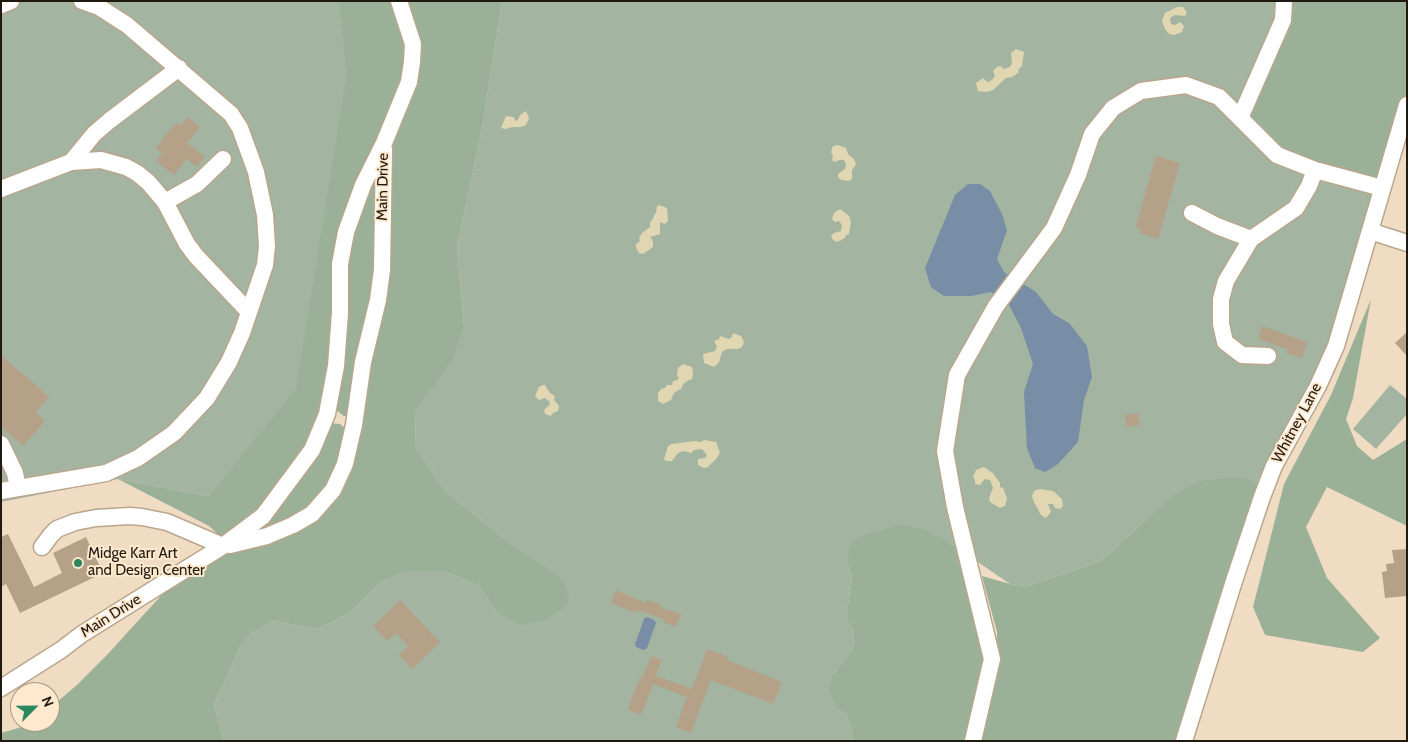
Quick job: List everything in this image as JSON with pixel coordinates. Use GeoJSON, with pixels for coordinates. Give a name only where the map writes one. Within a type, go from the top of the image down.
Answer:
{"type":"FeatureCollection","features":[{"type":"Feature","properties":{"kind":"street"},"geometry":{"type":"LineString","coordinates":[[1,5],[11,1]]}},
{"type":"Feature","properties":{"kind":"street"},"geometry":{"type":"LineString","coordinates":[[1,491],[106,473],[138,458],[174,433],[206,398],[224,370],[242,333],[265,265],[267,246],[265,215],[256,172],[240,128],[232,114],[127,25],[99,7],[82,1]]}},
{"type":"Feature","properties":{"kind":"street"},"geometry":{"type":"LineString","coordinates":[[384,143],[409,82],[412,62],[412,44],[399,1]]}},
{"type":"Feature","properties":{"kind":"street"},"geometry":{"type":"LineString","coordinates":[[1240,118],[1284,20],[1284,1]]}},
{"type":"Feature","properties":{"kind":"street"},"geometry":{"type":"LineString","coordinates":[[71,162],[94,134],[179,68]]}},
{"type":"Feature","properties":{"kind":"street"},"geometry":{"type":"LineString","coordinates":[[973,741],[992,659],[955,507],[945,451],[956,375],[996,306],[1054,228],[1078,175],[1092,134],[1113,108],[1141,91],[1186,85],[1218,97],[1277,155],[1316,170],[1382,188]]}},
{"type":"Feature","properties":{"kind":"street","name":"Whitney Lane"},"geometry":{"type":"LineString","coordinates":[[1184,741],[1234,580],[1274,466],[1318,386],[1336,346],[1407,105]]}},
{"type":"Feature","properties":{"kind":"street","name":"Main Drive"},"geometry":{"type":"LineString","coordinates":[[1,688],[61,650],[82,634],[222,546],[263,516],[312,450],[327,414],[336,366],[340,264],[346,232],[363,185],[384,143]]}},
{"type":"Feature","properties":{"kind":"street","name":"Main Drive"},"geometry":{"type":"LineString","coordinates":[[222,546],[267,536],[293,526],[312,514],[333,490],[345,464],[354,425],[363,362],[378,300],[382,270],[384,143]]}},
{"type":"Feature","properties":{"kind":"street"},"geometry":{"type":"LineString","coordinates":[[165,202],[197,184],[223,159]]}},
{"type":"Feature","properties":{"kind":"street"},"geometry":{"type":"LineString","coordinates":[[1,189],[71,162],[101,160],[126,167],[148,182],[165,202],[187,244],[196,256],[249,312]]}},
{"type":"Feature","properties":{"kind":"street"},"geometry":{"type":"LineString","coordinates":[[1268,356],[1242,355],[1225,342],[1221,324],[1221,299],[1226,281],[1251,239],[1296,208],[1316,170]]}},
{"type":"Feature","properties":{"kind":"street"},"geometry":{"type":"LineString","coordinates":[[1192,213],[1217,226],[1251,239]]}},
{"type":"Feature","properties":{"kind":"street"},"geometry":{"type":"LineString","coordinates":[[1370,231],[1407,243]]}},
{"type":"Feature","properties":{"kind":"street"},"geometry":{"type":"LineString","coordinates":[[327,414],[354,425]]}},
{"type":"Feature","properties":{"kind":"street"},"geometry":{"type":"LineString","coordinates":[[1,444],[15,473],[18,488]]}},
{"type":"Feature","properties":{"kind":"street"},"geometry":{"type":"LineString","coordinates":[[42,547],[50,535],[75,522],[96,518],[130,516],[167,522],[222,546]]}},
{"type":"Feature","properties":{"kind":"green space"},"geometry":{"type":"Polygon","coordinates":[[[1,1],[338,1],[348,73],[297,389],[208,496],[118,479],[1,502],[1,1]]]}},
{"type":"Feature","properties":{"kind":"green space"},"geometry":{"type":"Polygon","coordinates":[[[338,1],[393,1],[407,42],[403,78],[391,110],[335,295],[323,416],[310,446],[263,510],[223,539],[209,526],[118,479],[208,496],[296,389],[347,73],[338,1]]]}},
{"type":"Feature","properties":{"kind":"green space"},"geometry":{"type":"Polygon","coordinates":[[[407,1],[502,1],[482,129],[457,248],[464,325],[453,358],[416,411],[415,446],[446,492],[511,544],[552,570],[564,582],[569,599],[562,609],[545,620],[521,625],[497,612],[479,586],[444,571],[407,571],[381,582],[352,611],[316,629],[274,621],[252,633],[240,647],[214,705],[224,741],[1,741],[1,733],[10,730],[10,732],[60,732],[60,699],[106,656],[168,588],[218,558],[315,518],[357,432],[389,150],[415,85],[421,61],[418,36],[407,1]]]}},
{"type":"Feature","properties":{"kind":"green space"},"geometry":{"type":"Polygon","coordinates":[[[502,1],[1284,1],[1382,188],[1336,346],[1262,497],[1169,498],[1101,561],[1027,586],[1010,584],[947,541],[849,567],[852,578],[846,618],[854,633],[853,648],[834,674],[836,708],[847,716],[854,741],[224,741],[214,705],[240,647],[252,633],[274,621],[316,629],[352,611],[381,582],[407,571],[444,571],[479,586],[497,612],[552,570],[511,544],[446,492],[415,446],[416,411],[430,390],[464,325],[457,248],[482,129],[502,1]]]}},
{"type":"Feature","properties":{"kind":"green space"},"geometry":{"type":"Polygon","coordinates":[[[1284,1],[1407,1],[1407,105],[1382,188],[1277,155],[1240,118],[1284,1]]]}},
{"type":"Feature","properties":{"kind":"green space"},"geometry":{"type":"Polygon","coordinates":[[[381,155],[375,286],[348,416],[344,416],[336,410],[345,250],[381,155]]]}},
{"type":"Feature","properties":{"kind":"green space"},"geometry":{"type":"Polygon","coordinates":[[[1371,299],[1353,398],[1346,419],[1357,446],[1373,460],[1407,439],[1407,526],[1327,487],[1306,527],[1327,578],[1380,638],[1363,652],[1265,635],[1253,607],[1284,484],[1331,395],[1371,299]]]}},
{"type":"Feature","properties":{"kind":"green space"},"geometry":{"type":"Polygon","coordinates":[[[1390,385],[1407,399],[1407,414],[1376,449],[1353,429],[1390,385]]]}},
{"type":"Feature","properties":{"kind":"green space"},"geometry":{"type":"Polygon","coordinates":[[[330,423],[340,424],[346,429],[344,455],[311,512],[237,541],[330,423]]]}},
{"type":"Feature","properties":{"kind":"green space"},"geometry":{"type":"Polygon","coordinates":[[[1237,477],[1252,481],[1262,497],[1184,741],[978,741],[997,660],[997,632],[982,576],[1010,584],[1027,586],[1101,561],[1169,498],[1200,481],[1237,477]]]}},
{"type":"Feature","properties":{"kind":"green space"},"geometry":{"type":"Polygon","coordinates":[[[901,525],[922,529],[947,541],[964,553],[992,659],[970,741],[854,741],[847,716],[836,708],[829,690],[834,674],[853,648],[854,633],[846,618],[852,578],[848,552],[855,539],[872,532],[901,525]]]}},
{"type":"Feature","properties":{"kind":"sand"},"geometry":{"type":"Polygon","coordinates":[[[1177,7],[1183,7],[1187,12],[1185,16],[1175,15],[1170,18],[1171,24],[1175,25],[1180,22],[1184,26],[1182,32],[1174,35],[1169,34],[1162,21],[1165,13],[1177,7]]]}},
{"type":"Feature","properties":{"kind":"sand"},"geometry":{"type":"Polygon","coordinates":[[[1016,49],[1024,52],[1019,72],[1012,77],[1006,78],[993,90],[987,92],[978,91],[976,83],[983,78],[989,82],[993,79],[995,76],[993,71],[997,67],[1001,66],[1003,69],[1010,67],[1012,63],[1011,53],[1016,49]]]}},
{"type":"Feature","properties":{"kind":"sand"},"geometry":{"type":"Polygon","coordinates":[[[526,111],[529,118],[526,125],[501,128],[506,116],[514,117],[517,121],[520,115],[526,111]]]}},
{"type":"Feature","properties":{"kind":"sand"},"geometry":{"type":"Polygon","coordinates":[[[838,145],[846,148],[856,164],[852,170],[852,179],[849,181],[841,180],[838,177],[838,174],[845,169],[846,164],[844,160],[835,162],[832,160],[831,152],[833,146],[838,145]]]}},
{"type":"Feature","properties":{"kind":"sand"},"geometry":{"type":"Polygon","coordinates":[[[659,205],[667,208],[668,221],[665,224],[660,222],[660,234],[650,237],[653,241],[653,247],[643,254],[639,253],[636,244],[640,241],[639,238],[642,233],[650,227],[650,222],[659,205]]]}},
{"type":"Feature","properties":{"kind":"sand"},"geometry":{"type":"Polygon","coordinates":[[[840,209],[849,216],[851,222],[849,234],[837,242],[831,236],[841,231],[842,225],[839,221],[835,222],[832,219],[834,213],[840,209]]]}},
{"type":"Feature","properties":{"kind":"sand"},"geometry":{"type":"Polygon","coordinates":[[[733,333],[741,336],[744,342],[742,347],[727,349],[722,352],[719,362],[714,367],[704,363],[703,354],[715,351],[717,347],[714,341],[719,339],[720,336],[729,339],[733,333]]]}},
{"type":"Feature","properties":{"kind":"sand"},"geometry":{"type":"Polygon","coordinates":[[[683,364],[692,367],[692,379],[683,384],[682,388],[674,393],[671,400],[663,404],[658,401],[658,393],[667,385],[672,385],[673,381],[679,378],[677,376],[678,368],[683,364]]]}},
{"type":"Feature","properties":{"kind":"sand"},"geometry":{"type":"Polygon","coordinates":[[[543,385],[555,396],[554,400],[559,406],[558,411],[551,416],[545,414],[544,410],[550,404],[549,401],[545,398],[539,400],[535,396],[539,387],[543,385]]]}},
{"type":"Feature","properties":{"kind":"sand"},"geometry":{"type":"Polygon","coordinates":[[[704,440],[716,442],[720,453],[708,467],[704,468],[698,465],[698,459],[705,458],[707,455],[702,449],[694,450],[691,453],[683,451],[678,453],[672,461],[664,459],[668,446],[672,444],[701,442],[704,440]]]}},
{"type":"Feature","properties":{"kind":"sand"},"geometry":{"type":"Polygon","coordinates":[[[984,467],[993,473],[1000,483],[1000,487],[1003,488],[1007,498],[1005,506],[1000,508],[990,502],[989,498],[993,488],[990,480],[985,479],[980,485],[975,484],[973,477],[976,470],[984,467]]]}},
{"type":"Feature","properties":{"kind":"sand"},"geometry":{"type":"Polygon","coordinates":[[[1039,489],[1053,491],[1062,499],[1063,506],[1060,509],[1055,508],[1053,504],[1048,504],[1051,512],[1046,518],[1041,515],[1032,496],[1034,491],[1039,489]]]}},
{"type":"Feature","properties":{"kind":"water"},"geometry":{"type":"Polygon","coordinates":[[[968,184],[980,184],[990,191],[1002,214],[1007,230],[997,259],[1004,272],[1036,292],[1053,314],[1069,323],[1087,346],[1092,377],[1084,400],[1078,442],[1058,464],[1045,472],[1035,468],[1027,448],[1024,392],[1033,364],[1021,328],[1008,303],[991,292],[971,296],[944,296],[931,287],[925,268],[955,195],[968,184]]]}},
{"type":"Feature","properties":{"kind":"water"},"geometry":{"type":"Polygon","coordinates":[[[647,617],[656,623],[647,648],[644,650],[636,647],[635,644],[644,619],[647,617]]]}},
{"type":"Feature","properties":{"kind":"building"},"geometry":{"type":"Polygon","coordinates":[[[188,117],[200,127],[187,143],[205,157],[197,167],[187,159],[174,175],[156,161],[162,153],[156,148],[177,122],[181,125],[188,117]]]}},
{"type":"Feature","properties":{"kind":"building"},"geometry":{"type":"Polygon","coordinates":[[[1156,156],[1180,163],[1158,239],[1140,233],[1141,228],[1136,226],[1156,156]]]}},
{"type":"Feature","properties":{"kind":"building"},"geometry":{"type":"Polygon","coordinates":[[[1262,326],[1307,342],[1302,358],[1286,353],[1288,349],[1258,339],[1262,326]]]}},
{"type":"Feature","properties":{"kind":"building"},"geometry":{"type":"Polygon","coordinates":[[[1407,332],[1407,356],[1395,343],[1407,332]]]}},
{"type":"Feature","properties":{"kind":"building"},"geometry":{"type":"Polygon","coordinates":[[[1,355],[49,397],[36,412],[45,421],[23,446],[1,427],[1,355]]]}},
{"type":"Feature","properties":{"kind":"building"},"geometry":{"type":"Polygon","coordinates":[[[1138,413],[1140,425],[1127,427],[1125,415],[1138,413]]]}},
{"type":"Feature","properties":{"kind":"building","name":"Midge Karr Art and Design Center"},"geometry":{"type":"Polygon","coordinates":[[[8,534],[34,587],[62,573],[53,553],[86,537],[103,573],[20,613],[6,584],[1,587],[1,537],[8,534]]]}},
{"type":"Feature","properties":{"kind":"building"},"geometry":{"type":"Polygon","coordinates":[[[1407,549],[1407,596],[1385,598],[1382,572],[1387,571],[1386,564],[1394,563],[1392,550],[1407,549]]]}},
{"type":"Feature","properties":{"kind":"building"},"geometry":{"type":"Polygon","coordinates":[[[616,590],[646,603],[647,600],[662,605],[661,608],[681,614],[676,627],[663,622],[664,619],[637,610],[636,613],[611,603],[616,590]]]}},
{"type":"Feature","properties":{"kind":"building"},"geometry":{"type":"Polygon","coordinates":[[[400,600],[440,642],[412,669],[399,655],[408,646],[396,633],[387,641],[373,626],[400,600]]]}},
{"type":"Feature","properties":{"kind":"building"},"geometry":{"type":"Polygon","coordinates":[[[707,649],[728,657],[727,660],[782,682],[773,704],[711,680],[691,733],[676,727],[687,697],[653,684],[641,715],[627,710],[651,656],[662,660],[656,676],[692,689],[707,649]]]}},
{"type":"Feature","properties":{"kind":"place","name":"Midge Karr Art and Design Center"},"geometry":{"type":"Point","coordinates":[78,563]}}]}
